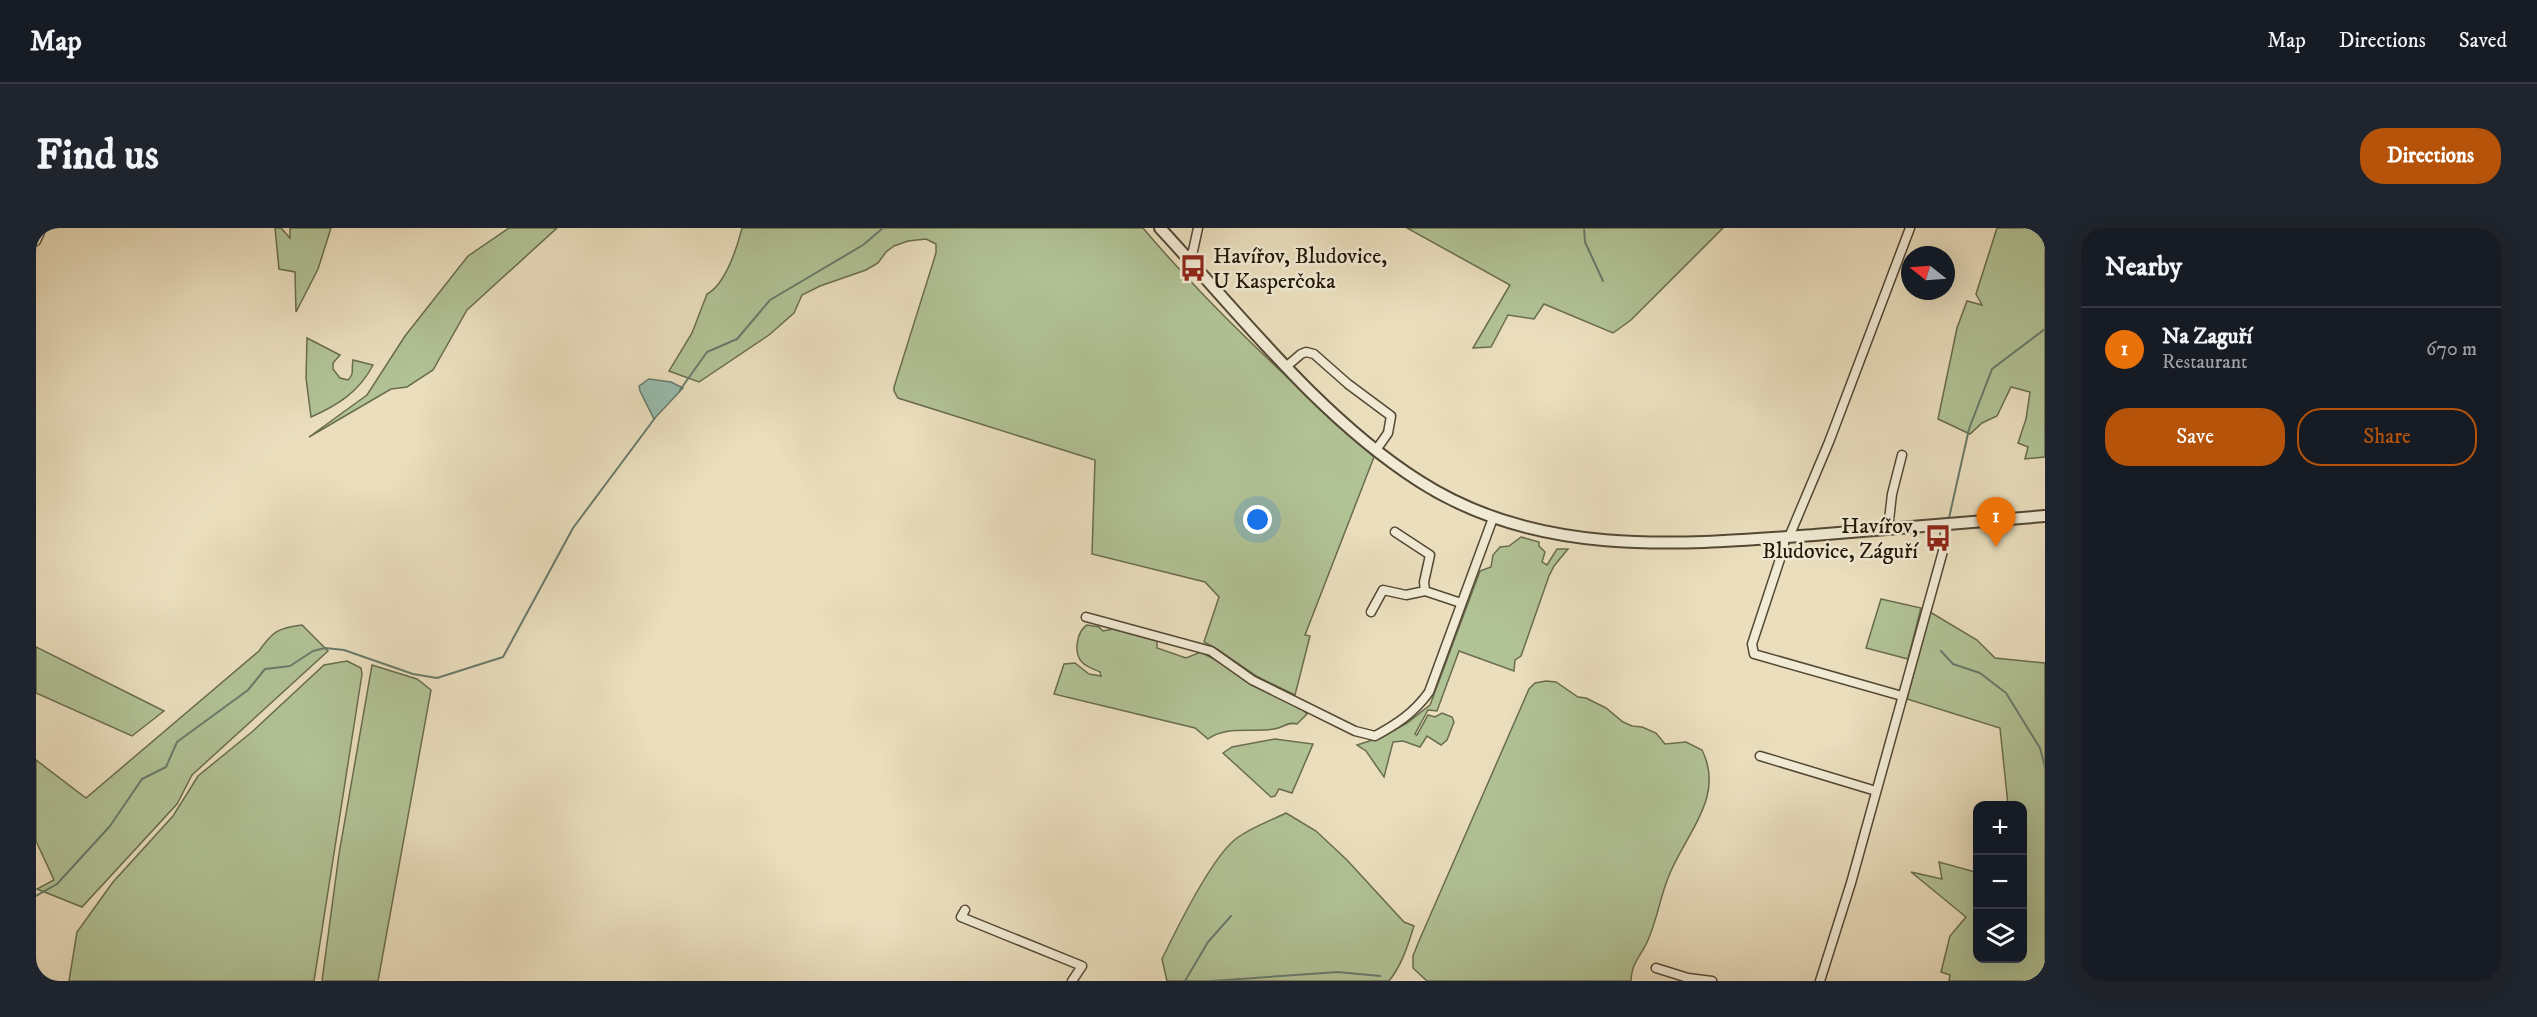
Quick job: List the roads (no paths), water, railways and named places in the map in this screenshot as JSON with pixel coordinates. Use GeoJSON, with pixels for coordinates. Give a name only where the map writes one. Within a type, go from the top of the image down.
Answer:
{"type":"FeatureCollection","features":[{"type":"Feature","properties":{"kind":"street"},"geometry":{"type":"LineString","coordinates":[[36,241],[42,228]]}},
{"type":"Feature","properties":{"kind":"street"},"geometry":{"type":"LineString","coordinates":[[1160,228],[1287,366],[1324,404],[1376,450],[1432,489],[1493,518],[1544,532],[1615,542],[1712,542],[2045,516]]}},
{"type":"Feature","properties":{"kind":"street"},"geometry":{"type":"LineString","coordinates":[[1188,258],[1198,228]]}},
{"type":"Feature","properties":{"kind":"street"},"geometry":{"type":"LineString","coordinates":[[1902,696],[1754,654],[1752,644],[1787,537],[1829,442],[1910,228]]}},
{"type":"Feature","properties":{"kind":"street"},"geometry":{"type":"LineString","coordinates":[[1287,366],[1301,354],[1306,352],[1314,354],[1348,384],[1391,416],[1388,433],[1376,450]]}},
{"type":"Feature","properties":{"kind":"street"},"geometry":{"type":"LineString","coordinates":[[1888,529],[1892,494],[1902,455]]}},
{"type":"Feature","properties":{"kind":"street"},"geometry":{"type":"LineString","coordinates":[[1086,617],[1211,651],[1252,680],[1355,731],[1376,736],[1401,722],[1419,705],[1428,692],[1493,518]]}},
{"type":"Feature","properties":{"kind":"street"},"geometry":{"type":"LineString","coordinates":[[1820,981],[1876,791],[1942,551],[1947,524]]}},
{"type":"Feature","properties":{"kind":"street"},"geometry":{"type":"LineString","coordinates":[[1395,532],[1430,555],[1424,582],[1425,591]]}},
{"type":"Feature","properties":{"kind":"street"},"geometry":{"type":"LineString","coordinates":[[1371,612],[1383,590],[1406,595],[1425,591],[1461,603]]}},
{"type":"Feature","properties":{"kind":"street"},"geometry":{"type":"LineString","coordinates":[[1760,756],[1876,791]]}},
{"type":"Feature","properties":{"kind":"street"},"geometry":{"type":"LineString","coordinates":[[961,917],[1082,966],[1072,981]]}},
{"type":"Feature","properties":{"kind":"street"},"geometry":{"type":"LineString","coordinates":[[1656,968],[1688,978],[1712,981]]}},
{"type":"Feature","properties":{"kind":"waterway"},"geometry":{"type":"LineString","coordinates":[[680,390],[707,352],[737,339],[770,300],[863,245],[883,228]]}},
{"type":"Feature","properties":{"kind":"waterway"},"geometry":{"type":"LineString","coordinates":[[1584,228],[1585,242],[1603,281]]}},
{"type":"Feature","properties":{"kind":"waterway"},"geometry":{"type":"LineString","coordinates":[[1949,518],[1969,429],[1992,369],[2045,329]]}},
{"type":"Feature","properties":{"kind":"waterway"},"geometry":{"type":"LineString","coordinates":[[36,896],[57,884],[110,826],[142,779],[166,767],[177,742],[248,690],[265,669],[290,666],[313,651],[325,648],[344,650],[413,674],[437,678],[503,657],[573,528],[655,418]]}},
{"type":"Feature","properties":{"kind":"waterway"},"geometry":{"type":"LineString","coordinates":[[1941,651],[1953,664],[1980,673],[2006,693],[2040,748],[2045,767]]}},
{"type":"Feature","properties":{"kind":"waterway"},"geometry":{"type":"LineString","coordinates":[[1185,981],[1208,942],[1231,916]]}},
{"type":"Feature","properties":{"kind":"waterway"},"geometry":{"type":"LineString","coordinates":[[1212,981],[1338,972],[1380,976]]}},
{"type":"Feature","properties":{"kind":"place","name":"Havířov, Bludovice, U Kasperčoka"},"geometry":{"type":"Point","coordinates":[1193,268]}},
{"type":"Feature","properties":{"kind":"place","name":"Havířov, Bludovice, Záguří"},"geometry":{"type":"Point","coordinates":[1938,538]}},
{"type":"Feature","properties":{"kind":"place","name":"Na Zaguří"},"geometry":{"type":"Point","coordinates":[1996,547]}}]}
